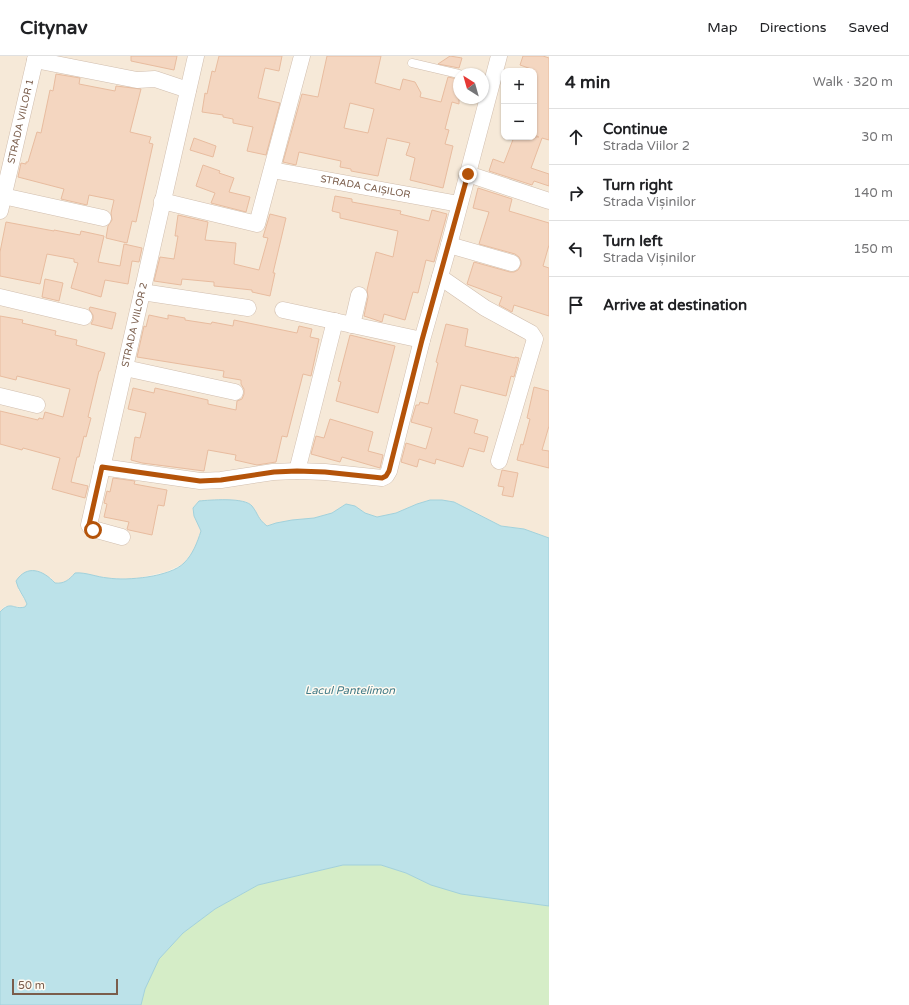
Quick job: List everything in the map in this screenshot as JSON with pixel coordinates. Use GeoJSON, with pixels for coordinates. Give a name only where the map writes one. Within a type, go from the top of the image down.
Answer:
{"type":"FeatureCollection","features":[{"type":"Feature","properties":{"kind":"street","name":"STRADA VIILOR 2"},"geometry":{"type":"LineString","coordinates":[[122,537],[93,530],[89,525],[196,56]]}},
{"type":"Feature","properties":{"kind":"street"},"geometry":{"type":"LineString","coordinates":[[162,201],[258,224],[302,56]]}},
{"type":"Feature","properties":{"kind":"street"},"geometry":{"type":"LineString","coordinates":[[489,80],[499,56]]}},
{"type":"Feature","properties":{"kind":"street"},"geometry":{"type":"LineString","coordinates":[[36,58],[137,80],[155,79],[188,90]]}},
{"type":"Feature","properties":{"kind":"street","name":"STRADA VIILOR 1"},"geometry":{"type":"LineString","coordinates":[[2,203],[36,58]]}},
{"type":"Feature","properties":{"kind":"street"},"geometry":{"type":"LineString","coordinates":[[102,467],[200,481],[221,480],[274,472],[297,471],[325,472],[382,478],[386,476],[389,471],[422,340],[468,174],[483,104]]}},
{"type":"Feature","properties":{"kind":"street","name":"STRADA CAIȘILOR"},"geometry":{"type":"LineString","coordinates":[[272,170],[459,204]]}},
{"type":"Feature","properties":{"kind":"street"},"geometry":{"type":"LineString","coordinates":[[468,174],[549,201]]}},
{"type":"Feature","properties":{"kind":"street"},"geometry":{"type":"LineString","coordinates":[[2,203],[103,218]]}},
{"type":"Feature","properties":{"kind":"street"},"geometry":{"type":"LineString","coordinates":[[449,245],[512,263]]}},
{"type":"Feature","properties":{"kind":"street"},"geometry":{"type":"LineString","coordinates":[[440,277],[485,308],[531,333],[535,339],[499,461]]}},
{"type":"Feature","properties":{"kind":"street"},"geometry":{"type":"LineString","coordinates":[[142,292],[248,308]]}},
{"type":"Feature","properties":{"kind":"street"},"geometry":{"type":"LineString","coordinates":[[352,324],[359,295]]}},
{"type":"Feature","properties":{"kind":"street"},"geometry":{"type":"LineString","coordinates":[[0,297],[84,317]]}},
{"type":"Feature","properties":{"kind":"street"},"geometry":{"type":"LineString","coordinates":[[283,310],[422,340]]}},
{"type":"Feature","properties":{"kind":"street"},"geometry":{"type":"LineString","coordinates":[[297,471],[334,321]]}},
{"type":"Feature","properties":{"kind":"street"},"geometry":{"type":"LineString","coordinates":[[125,368],[235,392]]}},
{"type":"Feature","properties":{"kind":"street"},"geometry":{"type":"LineString","coordinates":[[0,396],[37,405]]}},
{"type":"Feature","properties":{"kind":"lane"},"geometry":{"type":"LineString","coordinates":[[412,63],[453,73]]}},
{"type":"Feature","properties":{"kind":"shaded area"},"geometry":{"type":"Polygon","coordinates":[[[0,56],[549,56],[549,538],[524,529],[501,526],[454,502],[442,500],[429,500],[396,513],[377,517],[365,513],[355,506],[346,504],[332,513],[314,518],[292,520],[267,526],[259,520],[252,506],[247,502],[199,501],[193,508],[194,516],[201,531],[194,550],[183,564],[166,572],[134,579],[108,578],[75,573],[70,579],[62,583],[55,583],[50,577],[18,589],[27,604],[25,607],[5,606],[0,612],[0,56]]]}},
{"type":"Feature","properties":{"kind":"green space"},"geometry":{"type":"Polygon","coordinates":[[[343,865],[381,865],[406,873],[431,885],[549,906],[549,1005],[141,1005],[145,989],[159,959],[183,933],[215,909],[258,885],[343,865]]]}},
{"type":"Feature","properties":{"kind":"water","name":"Lacul Pantelimon"},"geometry":{"type":"Polygon","coordinates":[[[235,500],[248,503],[267,526],[292,520],[314,518],[332,513],[346,504],[355,506],[365,513],[377,517],[396,513],[430,500],[454,502],[501,526],[524,529],[549,538],[549,906],[461,894],[431,885],[406,873],[381,865],[343,865],[258,885],[215,909],[183,933],[159,959],[145,989],[141,1005],[0,1005],[0,612],[4,608],[10,606],[21,608],[25,607],[27,604],[16,581],[20,576],[25,572],[35,571],[40,572],[50,578],[55,583],[61,583],[71,578],[75,573],[126,579],[148,577],[169,572],[184,563],[190,556],[196,544],[201,531],[194,516],[193,508],[199,501],[235,500]]]}},
{"type":"Feature","properties":{"kind":"building"},"geometry":{"type":"Polygon","coordinates":[[[131,56],[177,56],[174,70],[131,61],[131,56]]]}},
{"type":"Feature","properties":{"kind":"building"},"geometry":{"type":"Polygon","coordinates":[[[219,56],[282,56],[279,71],[265,68],[258,98],[280,103],[266,155],[247,151],[253,127],[233,123],[233,119],[223,117],[223,115],[202,112],[205,93],[207,94],[212,71],[215,72],[219,56]]]}},
{"type":"Feature","properties":{"kind":"building"},"geometry":{"type":"Polygon","coordinates":[[[327,56],[381,56],[375,83],[400,90],[403,79],[415,82],[421,93],[420,97],[441,102],[448,77],[453,78],[453,102],[445,129],[449,130],[445,144],[453,146],[443,188],[410,180],[415,158],[406,155],[410,143],[387,138],[378,176],[351,171],[351,169],[340,167],[341,161],[299,152],[296,165],[283,162],[302,94],[318,97],[327,56]],[[350,103],[344,128],[368,133],[374,109],[350,103]]]}},
{"type":"Feature","properties":{"kind":"building"},"geometry":{"type":"Polygon","coordinates":[[[450,56],[462,58],[459,68],[438,64],[450,56]]]}},
{"type":"Feature","properties":{"kind":"building"},"geometry":{"type":"Polygon","coordinates":[[[523,56],[543,56],[549,58],[549,140],[542,138],[531,168],[549,174],[549,186],[534,181],[532,185],[489,171],[493,159],[504,163],[513,140],[537,140],[537,137],[539,137],[537,136],[537,68],[528,68],[520,65],[523,56]]]}},
{"type":"Feature","properties":{"kind":"building"},"geometry":{"type":"Polygon","coordinates":[[[56,74],[80,78],[79,84],[115,91],[116,86],[141,89],[130,132],[151,137],[149,143],[153,144],[136,222],[132,221],[127,243],[106,238],[108,226],[112,220],[111,213],[114,200],[89,195],[87,205],[61,199],[64,189],[18,177],[21,163],[26,164],[26,162],[28,162],[37,132],[41,133],[50,90],[53,91],[56,74]]]}},
{"type":"Feature","properties":{"kind":"building"},"geometry":{"type":"Polygon","coordinates":[[[194,138],[216,146],[213,157],[190,150],[194,138]]]}},
{"type":"Feature","properties":{"kind":"building"},"geometry":{"type":"Polygon","coordinates":[[[203,165],[234,178],[229,192],[250,197],[246,212],[211,203],[215,193],[196,186],[203,165]]]}},
{"type":"Feature","properties":{"kind":"building"},"geometry":{"type":"Polygon","coordinates":[[[478,188],[512,199],[509,211],[549,223],[549,245],[543,266],[549,268],[549,316],[514,305],[512,312],[499,305],[502,297],[467,284],[474,262],[510,272],[518,270],[521,265],[519,257],[515,254],[479,244],[489,212],[473,208],[478,188]]]}},
{"type":"Feature","properties":{"kind":"building"},"geometry":{"type":"Polygon","coordinates":[[[335,196],[352,199],[352,202],[401,211],[400,214],[429,221],[432,210],[447,214],[434,262],[426,260],[418,293],[413,292],[405,320],[384,314],[382,322],[364,316],[368,297],[367,290],[376,252],[393,257],[398,231],[340,218],[340,213],[332,211],[335,196]]]}},
{"type":"Feature","properties":{"kind":"building"},"geometry":{"type":"Polygon","coordinates":[[[270,214],[286,218],[273,273],[275,273],[270,296],[252,292],[252,290],[214,286],[214,282],[182,279],[181,285],[154,281],[160,257],[174,259],[178,236],[175,236],[178,215],[208,222],[205,240],[236,243],[234,264],[259,270],[268,238],[263,237],[270,214]]]}},
{"type":"Feature","properties":{"kind":"building"},"geometry":{"type":"Polygon","coordinates":[[[6,222],[80,235],[81,231],[104,236],[98,262],[120,266],[124,244],[142,248],[139,262],[132,261],[128,284],[105,280],[101,297],[71,288],[78,263],[74,262],[74,259],[47,254],[40,284],[0,276],[0,252],[6,222]]]}},
{"type":"Feature","properties":{"kind":"building"},"geometry":{"type":"Polygon","coordinates":[[[45,279],[63,283],[59,301],[42,297],[45,279]]]}},
{"type":"Feature","properties":{"kind":"building"},"geometry":{"type":"Polygon","coordinates":[[[90,307],[116,313],[112,329],[91,324],[93,315],[89,309],[90,307]]]}},
{"type":"Feature","properties":{"kind":"building"},"geometry":{"type":"Polygon","coordinates":[[[149,315],[168,319],[168,315],[185,318],[185,320],[211,324],[212,322],[233,326],[234,320],[297,333],[299,326],[312,329],[310,337],[319,339],[311,376],[303,374],[287,437],[282,436],[276,462],[257,465],[235,460],[236,455],[208,450],[204,471],[142,463],[131,460],[135,437],[140,438],[146,413],[128,409],[133,388],[154,393],[155,388],[208,400],[208,404],[236,410],[237,401],[242,399],[244,394],[241,380],[223,377],[224,371],[137,357],[144,326],[146,327],[149,315]]]}},
{"type":"Feature","properties":{"kind":"building"},"geometry":{"type":"Polygon","coordinates":[[[0,316],[23,320],[22,323],[56,331],[55,335],[77,340],[76,345],[105,353],[88,417],[91,418],[86,437],[84,436],[71,482],[88,486],[85,498],[52,489],[60,458],[23,448],[22,450],[0,444],[0,411],[38,420],[39,418],[43,419],[45,412],[63,417],[70,389],[17,376],[16,380],[0,376],[0,316]]]}},
{"type":"Feature","properties":{"kind":"building"},"geometry":{"type":"Polygon","coordinates":[[[446,324],[468,329],[465,346],[519,358],[514,377],[511,376],[506,396],[461,385],[454,413],[478,420],[474,433],[488,437],[484,452],[469,448],[463,467],[436,459],[435,464],[419,459],[417,467],[401,462],[406,443],[426,449],[432,428],[411,422],[416,405],[419,405],[420,402],[428,404],[438,363],[436,362],[446,324]]]}},
{"type":"Feature","properties":{"kind":"building"},"geometry":{"type":"Polygon","coordinates":[[[350,335],[395,346],[378,413],[336,401],[341,382],[338,381],[350,335]]]}},
{"type":"Feature","properties":{"kind":"building"},"geometry":{"type":"Polygon","coordinates":[[[534,387],[549,391],[549,426],[542,450],[549,451],[549,468],[517,460],[530,419],[527,418],[534,387]]]}},
{"type":"Feature","properties":{"kind":"building"},"geometry":{"type":"Polygon","coordinates":[[[330,419],[373,432],[368,451],[383,455],[380,468],[342,457],[340,462],[311,454],[316,436],[324,438],[330,419]]]}},
{"type":"Feature","properties":{"kind":"building"},"geometry":{"type":"Polygon","coordinates":[[[502,470],[518,473],[513,497],[502,495],[504,487],[498,486],[502,470]]]}},
{"type":"Feature","properties":{"kind":"building"},"geometry":{"type":"Polygon","coordinates":[[[113,478],[135,481],[134,484],[167,490],[164,506],[158,505],[152,535],[127,529],[129,522],[104,517],[107,504],[104,503],[107,491],[110,492],[113,478]]]}},
{"type":"Feature","properties":{"kind":"route"},"geometry":{"type":"LineString","coordinates":[[93,530],[89,525],[102,467],[200,481],[221,480],[274,472],[297,471],[325,472],[382,478],[386,476],[389,471],[422,340],[468,174]]}}]}
